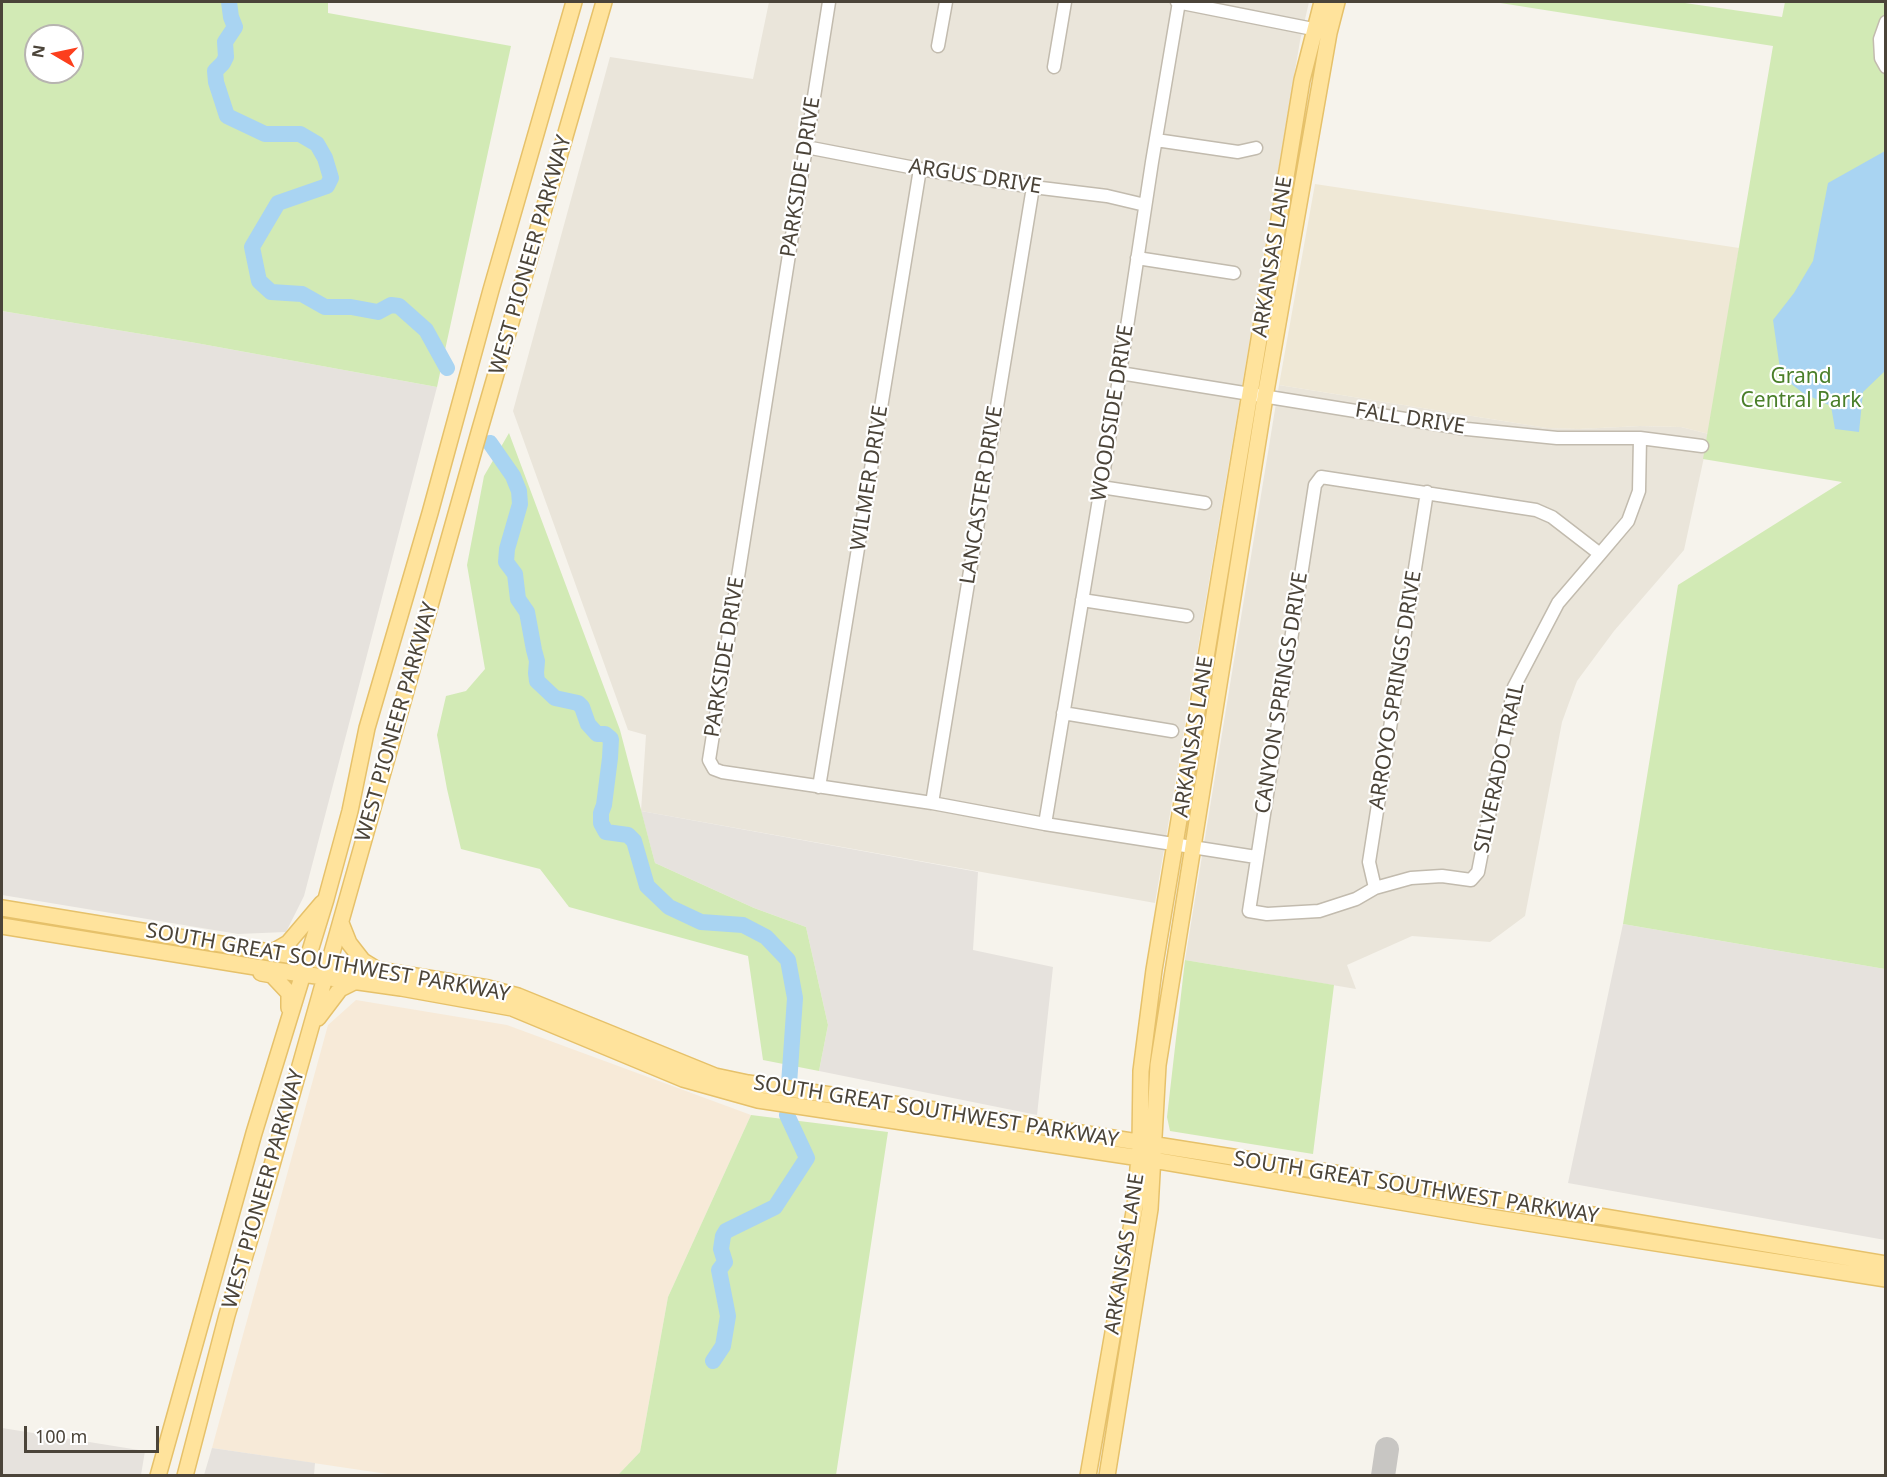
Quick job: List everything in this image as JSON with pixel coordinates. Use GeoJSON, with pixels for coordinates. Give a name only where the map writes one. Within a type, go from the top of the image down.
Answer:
{"type":"FeatureCollection","features":[{"type":"Feature","properties":{"kind":"main road","name":"WEST PIONEER PARKWAY"},"geometry":{"type":"LineString","coordinates":[[159,1476],[205,1308],[326,899],[350,811],[367,728],[574,2]]}},
{"type":"Feature","properties":{"kind":"main road","name":"WEST PIONEER PARKWAY"},"geometry":{"type":"LineString","coordinates":[[185,1476],[227,1315],[265,1190],[375,796],[604,2]]}},
{"type":"Feature","properties":{"kind":"main road","name":"ARKANSAS LANE"},"geometry":{"type":"LineString","coordinates":[[1107,1476],[1150,1209],[1141,1071],[1154,970],[1258,395],[1321,31],[1322,2]]}},
{"type":"Feature","properties":{"kind":"main road","name":"ARKANSAS LANE"},"geometry":{"type":"LineString","coordinates":[[1321,31],[1337,2]]}},
{"type":"Feature","properties":{"kind":"main road","name":"ARKANSAS LANE"},"geometry":{"type":"LineString","coordinates":[[1088,1476],[1146,1152],[1258,395]]}},
{"type":"Feature","properties":{"kind":"main road"},"geometry":{"type":"LineString","coordinates":[[267,952],[276,950],[288,942],[326,899]]}},
{"type":"Feature","properties":{"kind":"main road","name":"SOUTH GREAT SOUTHWEST PARKWAY"},"geometry":{"type":"LineString","coordinates":[[2,908],[267,952],[305,966]]}},
{"type":"Feature","properties":{"kind":"main road"},"geometry":{"type":"LineString","coordinates":[[341,923],[349,943],[363,961],[379,971]]}},
{"type":"Feature","properties":{"kind":"main road","name":"SOUTH GREAT SOUTHWEST PARKWAY"},"geometry":{"type":"LineString","coordinates":[[2,926],[230,962],[305,966],[327,970],[379,971],[488,988],[518,996],[715,1076],[748,1083],[942,1111],[1146,1152]]}},
{"type":"Feature","properties":{"kind":"main road"},"geometry":{"type":"LineString","coordinates":[[230,962],[272,975],[279,981],[289,993],[288,1023]]}},
{"type":"Feature","properties":{"kind":"main road","name":"SOUTH GREAT SOUTHWEST PARKWAY"},"geometry":{"type":"LineString","coordinates":[[327,970],[356,981],[512,1008],[683,1079],[749,1098],[1146,1152],[1318,1180],[1483,1216],[1886,1279]]}},
{"type":"Feature","properties":{"kind":"main road"},"geometry":{"type":"LineString","coordinates":[[309,1034],[326,1006],[340,989],[356,981]]}},
{"type":"Feature","properties":{"kind":"main road","name":"SOUTH GREAT SOUTHWEST PARKWAY"},"geometry":{"type":"LineString","coordinates":[[1318,1180],[1485,1197],[1886,1264]]}},
{"type":"Feature","properties":{"kind":"main road"},"geometry":{"type":"LineString","coordinates":[[1483,1216],[1485,1197]]}},
{"type":"Feature","properties":{"kind":"main road"},"geometry":{"type":"LineString","coordinates":[[205,1308],[227,1315]]}},
{"type":"Feature","properties":{"kind":"street","name":"PARKSIDE DRIVE"},"geometry":{"type":"LineString","coordinates":[[829,2],[709,760],[714,769],[722,772],[932,803],[1045,824],[1256,857]]}},
{"type":"Feature","properties":{"kind":"street"},"geometry":{"type":"LineString","coordinates":[[938,46],[946,2]]}},
{"type":"Feature","properties":{"kind":"street"},"geometry":{"type":"LineString","coordinates":[[1054,67],[1065,2]]}},
{"type":"Feature","properties":{"kind":"street"},"geometry":{"type":"LineString","coordinates":[[1178,2],[1321,31]]}},
{"type":"Feature","properties":{"kind":"street","name":"WOODSIDE DRIVE"},"geometry":{"type":"LineString","coordinates":[[1045,824],[1120,373],[1178,2]]}},
{"type":"Feature","properties":{"kind":"street"},"geometry":{"type":"LineString","coordinates":[[1886,22],[1880,39],[1881,58],[1886,67]]}},
{"type":"Feature","properties":{"kind":"street"},"geometry":{"type":"LineString","coordinates":[[1156,140],[1238,152],[1256,148]]}},
{"type":"Feature","properties":{"kind":"street","name":"ARGUS DRIVE"},"geometry":{"type":"LineString","coordinates":[[806,147],[920,169],[1107,196],[1145,205]]}},
{"type":"Feature","properties":{"kind":"street","name":"WILMER DRIVE"},"geometry":{"type":"LineString","coordinates":[[819,787],[920,169]]}},
{"type":"Feature","properties":{"kind":"street","name":"LANCASTER DRIVE"},"geometry":{"type":"LineString","coordinates":[[932,803],[1033,187]]}},
{"type":"Feature","properties":{"kind":"street"},"geometry":{"type":"LineString","coordinates":[[1137,258],[1234,273]]}},
{"type":"Feature","properties":{"kind":"street","name":"FALL DRIVE"},"geometry":{"type":"LineString","coordinates":[[1120,373],[1467,429],[1557,438],[1640,438],[1702,446]]}},
{"type":"Feature","properties":{"kind":"street","name":"SILVERADO TRAIL"},"geometry":{"type":"LineString","coordinates":[[1376,888],[1411,878],[1442,876],[1471,880],[1478,872],[1514,687],[1558,603],[1628,521],[1640,491],[1640,438]]}},
{"type":"Feature","properties":{"kind":"street","name":"CANYON SPRINGS DRIVE"},"geometry":{"type":"LineString","coordinates":[[1376,888],[1356,899],[1318,911],[1267,915],[1249,911],[1315,486],[1321,477],[1427,492]]}},
{"type":"Feature","properties":{"kind":"street"},"geometry":{"type":"LineString","coordinates":[[1101,487],[1205,503]]}},
{"type":"Feature","properties":{"kind":"street"},"geometry":{"type":"LineString","coordinates":[[1427,492],[1536,510],[1552,518],[1600,554]]}},
{"type":"Feature","properties":{"kind":"street","name":"ARROYO SPRINGS DRIVE"},"geometry":{"type":"LineString","coordinates":[[1376,888],[1369,862],[1427,492]]}},
{"type":"Feature","properties":{"kind":"street"},"geometry":{"type":"LineString","coordinates":[[1082,600],[1187,616]]}},
{"type":"Feature","properties":{"kind":"street"},"geometry":{"type":"LineString","coordinates":[[1063,712],[1172,731]]}},
{"type":"Feature","properties":{"kind":"shaded area"},"geometry":{"type":"Polygon","coordinates":[[[769,2],[1309,2],[1300,41],[1155,903],[641,811],[646,735],[628,730],[513,411],[610,57],[753,79],[769,2]]]}},
{"type":"Feature","properties":{"kind":"shaded area"},"geometry":{"type":"Polygon","coordinates":[[[1315,184],[1739,248],[1709,434],[1681,427],[1547,428],[1279,385],[1315,184]]]}},
{"type":"Feature","properties":{"kind":"shaded area"},"geometry":{"type":"Polygon","coordinates":[[[2,311],[196,343],[437,387],[304,896],[286,932],[238,934],[2,895],[2,311]]]}},
{"type":"Feature","properties":{"kind":"shaded area"},"geometry":{"type":"Polygon","coordinates":[[[1279,385],[1547,428],[1681,427],[1709,434],[1684,550],[1614,631],[1577,681],[1562,722],[1525,916],[1490,942],[1412,936],[1347,965],[1356,989],[1185,960],[1279,385]]]}},
{"type":"Feature","properties":{"kind":"shaded area"},"geometry":{"type":"Polygon","coordinates":[[[641,811],[978,872],[973,950],[1053,967],[1037,1115],[819,1071],[828,1025],[806,927],[754,908],[655,863],[641,811]]]}},
{"type":"Feature","properties":{"kind":"shaded area"},"geometry":{"type":"Polygon","coordinates":[[[1623,924],[1885,969],[1885,1240],[1568,1183],[1623,924]]]}},
{"type":"Feature","properties":{"kind":"shaded area"},"geometry":{"type":"Polygon","coordinates":[[[356,1000],[507,1025],[751,1115],[668,1297],[640,1452],[618,1475],[401,1476],[212,1448],[328,1025],[356,1000]]]}},
{"type":"Feature","properties":{"kind":"shaded area"},"geometry":{"type":"Polygon","coordinates":[[[2,1428],[145,1451],[141,1475],[2,1475],[2,1428]]]}},
{"type":"Feature","properties":{"kind":"shaded area"},"geometry":{"type":"Polygon","coordinates":[[[212,1448],[315,1463],[314,1475],[204,1475],[212,1448]]]}},
{"type":"Feature","properties":{"kind":"green space"},"geometry":{"type":"Polygon","coordinates":[[[2,2],[328,2],[328,13],[511,46],[437,387],[196,343],[2,311],[2,2]]]}},
{"type":"Feature","properties":{"kind":"green space","name":"Grand Central Park"},"geometry":{"type":"Polygon","coordinates":[[[1494,2],[1678,2],[1782,17],[1785,2],[1885,2],[1885,969],[1623,924],[1678,585],[1842,482],[1703,459],[1773,46],[1494,2]]]}},
{"type":"Feature","properties":{"kind":"green space"},"geometry":{"type":"Polygon","coordinates":[[[509,433],[620,730],[655,863],[754,908],[806,927],[828,1025],[819,1071],[763,1060],[748,956],[569,907],[540,869],[461,849],[437,735],[446,696],[466,691],[485,669],[467,565],[484,476],[509,433]]]}},
{"type":"Feature","properties":{"kind":"green space"},"geometry":{"type":"Polygon","coordinates":[[[1185,960],[1334,985],[1313,1154],[1170,1131],[1167,1117],[1185,960]]]}},
{"type":"Feature","properties":{"kind":"green space"},"geometry":{"type":"Polygon","coordinates":[[[751,1115],[888,1132],[836,1475],[618,1475],[640,1452],[668,1297],[751,1115]]]}},
{"type":"Feature","properties":{"kind":"water"},"geometry":{"type":"Polygon","coordinates":[[[1885,151],[1885,371],[1863,392],[1859,432],[1835,429],[1831,406],[1803,393],[1781,376],[1773,320],[1794,293],[1813,261],[1828,183],[1885,151]]]}},
{"type":"Feature","properties":{"kind":"waterway"},"geometry":{"type":"LineString","coordinates":[[229,2],[235,27],[225,42],[226,57],[215,71],[216,82],[227,116],[265,134],[300,134],[317,144],[325,158],[331,178],[327,186],[278,203],[252,247],[259,281],[271,292],[302,294],[325,307],[351,307],[378,312],[391,305],[399,306],[426,330],[447,368]]}},
{"type":"Feature","properties":{"kind":"waterway"},"geometry":{"type":"LineString","coordinates":[[490,443],[513,476],[519,491],[520,504],[507,549],[506,562],[515,574],[518,599],[527,612],[537,661],[537,681],[555,698],[578,703],[582,707],[588,724],[597,734],[605,734],[611,739],[601,823],[606,832],[628,835],[634,841],[647,886],[669,907],[701,922],[743,925],[766,937],[788,960],[795,998],[789,1084]]}},
{"type":"Feature","properties":{"kind":"waterway"},"geometry":{"type":"LineString","coordinates":[[713,1361],[723,1346],[728,1316],[719,1270],[725,1262],[721,1249],[723,1236],[726,1231],[775,1207],[807,1158],[787,1115]]}},
{"type":"Feature","properties":{"kind":"taxiway"},"geometry":{"type":"LineString","coordinates":[[1383,1476],[1387,1449]]}}]}
